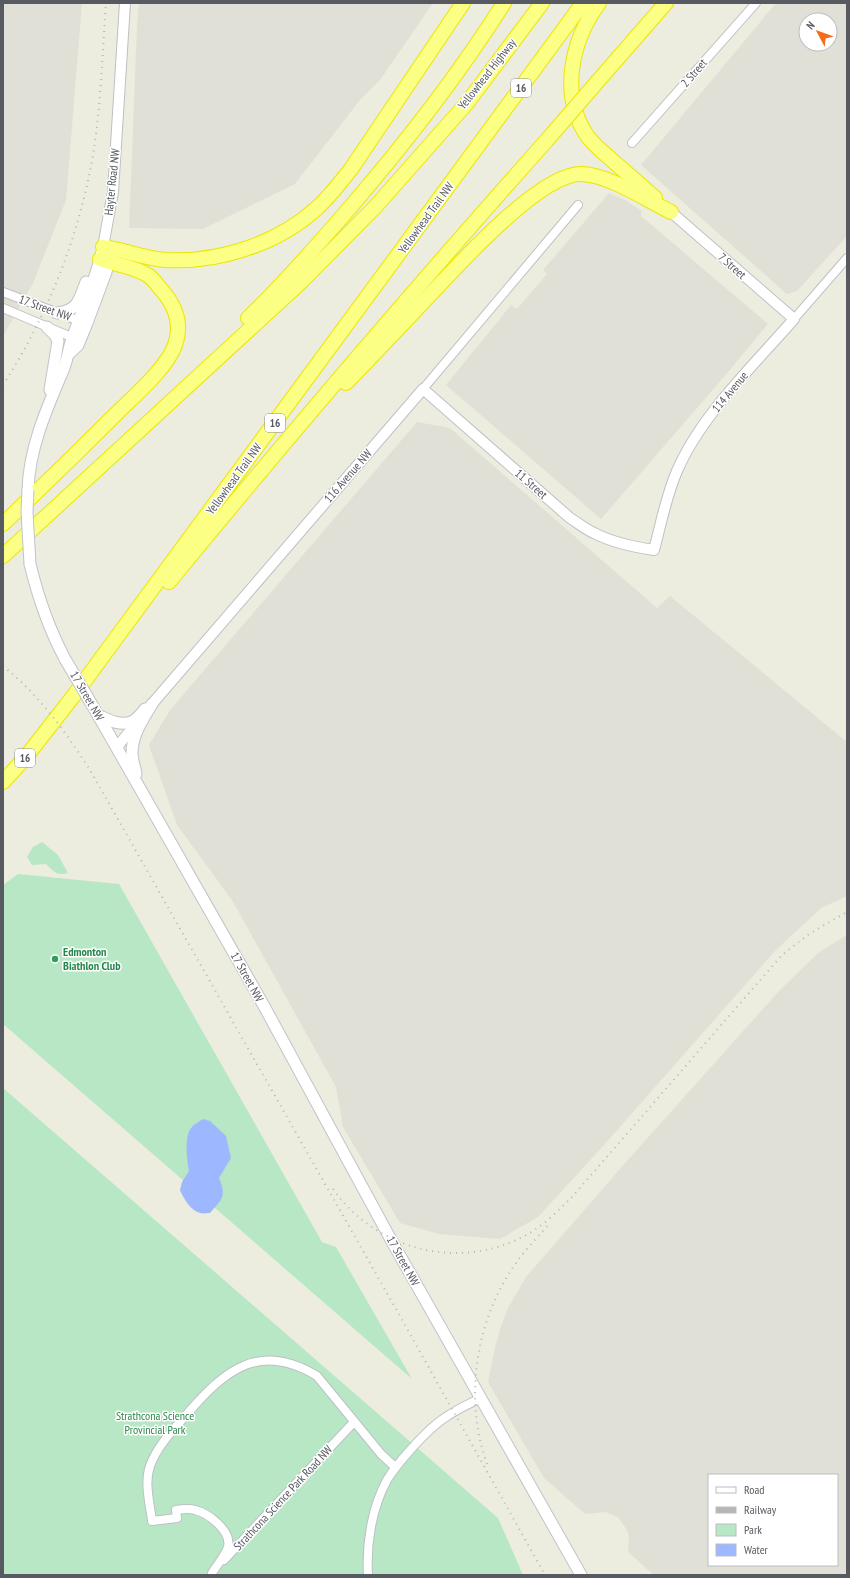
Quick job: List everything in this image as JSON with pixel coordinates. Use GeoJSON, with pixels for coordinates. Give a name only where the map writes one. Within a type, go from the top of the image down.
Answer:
{"type":"FeatureCollection","features":[{"type":"Feature","properties":{"kind":"highway"},"geometry":{"type":"LineString","coordinates":[[104,256],[164,260],[202,259],[235,252],[252,246],[274,238],[293,226],[316,209],[334,191],[351,169],[463,3]]}},
{"type":"Feature","properties":{"kind":"highway"},"geometry":{"type":"LineString","coordinates":[[3,556],[135,434],[191,373],[263,304],[314,249],[368,186],[446,88],[504,3]]}},
{"type":"Feature","properties":{"kind":"highway","name":"Yellowhead Highway"},"geometry":{"type":"LineString","coordinates":[[135,434],[321,264],[376,206],[467,103],[542,3]]}},
{"type":"Feature","properties":{"kind":"highway","name":"Yellowhead Trail NW"},"geometry":{"type":"LineString","coordinates":[[3,782],[42,737],[90,673],[584,3]]}},
{"type":"Feature","properties":{"kind":"highway"},"geometry":{"type":"LineString","coordinates":[[599,3],[580,37],[573,60],[571,84],[577,115],[582,127],[598,148],[671,212]]}},
{"type":"Feature","properties":{"kind":"highway"},"geometry":{"type":"LineString","coordinates":[[628,46],[657,3]]}},
{"type":"Feature","properties":{"kind":"highway"},"geometry":{"type":"LineString","coordinates":[[90,673],[156,597],[285,441],[447,252],[666,3]]}},
{"type":"Feature","properties":{"kind":"highway"},"geometry":{"type":"LineString","coordinates":[[285,441],[320,411],[497,226],[517,208],[547,187],[570,175],[582,174],[593,176],[609,180],[671,212]]}},
{"type":"Feature","properties":{"kind":"highway"},"geometry":{"type":"LineString","coordinates":[[3,524],[141,390],[171,355],[179,330],[178,322],[169,298],[150,276],[104,256]]}},
{"type":"Feature","properties":{"kind":"main road"},"geometry":{"type":"LineString","coordinates":[[57,312],[67,312],[72,310],[76,305],[87,279],[104,256]]}},
{"type":"Feature","properties":{"kind":"main road","name":"17 Street NW"},"geometry":{"type":"LineString","coordinates":[[104,256],[76,339],[78,345],[69,354],[39,432],[30,474],[27,512],[30,564],[46,617],[54,638],[65,659],[117,747],[268,1013],[390,1238],[581,1575]]}},
{"type":"Feature","properties":{"kind":"main road"},"geometry":{"type":"LineString","coordinates":[[47,327],[55,335],[58,341],[48,407]]}},
{"type":"Feature","properties":{"kind":"main road"},"geometry":{"type":"LineString","coordinates":[[98,715],[109,721],[121,723],[133,721],[152,704]]}},
{"type":"Feature","properties":{"kind":"main road"},"geometry":{"type":"LineString","coordinates":[[138,784],[132,754],[133,744],[136,732],[152,704]]}},
{"type":"Feature","properties":{"kind":"main road"},"geometry":{"type":"LineString","coordinates":[[564,1544],[586,1575]]}},
{"type":"Feature","properties":{"kind":"street","name":"Hayter Road NW"},"geometry":{"type":"LineString","coordinates":[[104,256],[113,224],[112,200],[125,3]]}},
{"type":"Feature","properties":{"kind":"street","name":"2 Street"},"geometry":{"type":"LineString","coordinates":[[632,143],[756,3]]}},
{"type":"Feature","properties":{"kind":"street","name":"116 Avenue NW"},"geometry":{"type":"LineString","coordinates":[[117,747],[578,205]]}},
{"type":"Feature","properties":{"kind":"street","name":"7 Street"},"geometry":{"type":"LineString","coordinates":[[671,212],[794,320]]}},
{"type":"Feature","properties":{"kind":"street","name":"114 Avenue"},"geometry":{"type":"LineString","coordinates":[[654,550],[676,472],[703,425],[847,258]]}},
{"type":"Feature","properties":{"kind":"street","name":"17 Street NW"},"geometry":{"type":"LineString","coordinates":[[3,292],[83,322]]}},
{"type":"Feature","properties":{"kind":"street","name":"17 Street NW"},"geometry":{"type":"LineString","coordinates":[[3,308],[76,339]]}},
{"type":"Feature","properties":{"kind":"street","name":"11 Street"},"geometry":{"type":"LineString","coordinates":[[423,389],[570,518],[592,533],[604,538],[634,547],[654,550]]}},
{"type":"Feature","properties":{"kind":"street","name":"Strathcona Science Park Road NW"},"geometry":{"type":"LineString","coordinates":[[211,1574],[224,1555],[228,1546],[228,1539],[223,1529],[214,1520],[194,1509],[176,1510],[177,1518],[152,1521],[148,1485],[150,1466],[163,1443],[198,1401],[218,1382],[236,1370],[248,1364],[260,1361],[280,1362],[291,1363],[317,1376],[381,1454],[395,1467]]}},
{"type":"Feature","properties":{"kind":"street"},"geometry":{"type":"LineString","coordinates":[[368,1575],[367,1564],[373,1521],[380,1496],[395,1467],[433,1426],[446,1416],[481,1398]]}},
{"type":"Feature","properties":{"kind":"street","name":"Strathcona Science Park Road NW"},"geometry":{"type":"LineString","coordinates":[[211,1574],[354,1422]]}},
{"type":"Feature","properties":{"kind":"shaded area"},"geometry":{"type":"Polygon","coordinates":[[[3,3],[82,3],[66,200],[33,283],[3,336],[3,3]]]}},
{"type":"Feature","properties":{"kind":"shaded area"},"geometry":{"type":"Polygon","coordinates":[[[139,3],[433,3],[380,80],[360,100],[295,184],[203,229],[129,228],[139,3]]]}},
{"type":"Feature","properties":{"kind":"shaded area"},"geometry":{"type":"Polygon","coordinates":[[[776,3],[847,3],[847,236],[797,291],[787,294],[641,165],[776,3]]]}},
{"type":"Feature","properties":{"kind":"shaded area"},"geometry":{"type":"Polygon","coordinates":[[[609,193],[625,200],[642,211],[641,216],[768,324],[601,519],[446,385],[511,305],[517,309],[547,274],[543,270],[609,193]]]}},
{"type":"Feature","properties":{"kind":"shaded area"},"geometry":{"type":"Polygon","coordinates":[[[417,422],[450,428],[657,608],[670,596],[847,742],[847,896],[821,908],[776,950],[604,1145],[538,1217],[500,1239],[439,1234],[400,1223],[343,1127],[336,1087],[232,900],[177,825],[149,745],[170,710],[417,422]]]}},
{"type":"Feature","properties":{"kind":"shaded area"},"geometry":{"type":"Polygon","coordinates":[[[847,935],[847,1573],[845,1575],[654,1575],[628,1552],[629,1536],[627,1530],[618,1517],[606,1512],[585,1514],[544,1478],[488,1382],[495,1348],[508,1308],[526,1277],[626,1162],[779,991],[818,953],[847,935]]]}},
{"type":"Feature","properties":{"kind":"green space"},"geometry":{"type":"Polygon","coordinates":[[[42,842],[58,855],[68,873],[58,874],[46,864],[32,865],[27,857],[33,847],[42,842]]]}},
{"type":"Feature","properties":{"kind":"green space"},"geometry":{"type":"Polygon","coordinates":[[[18,874],[119,884],[322,1242],[336,1247],[412,1379],[3,1024],[3,885],[18,874]]]}},
{"type":"Feature","properties":{"kind":"green space","name":"Strathcona Science Provincial Park"},"geometry":{"type":"Polygon","coordinates":[[[3,1088],[498,1518],[523,1575],[3,1575],[3,1088]]]}},
{"type":"Feature","properties":{"kind":"water"},"geometry":{"type":"Polygon","coordinates":[[[203,1119],[210,1121],[226,1136],[231,1158],[219,1178],[223,1190],[222,1197],[210,1213],[196,1212],[190,1207],[180,1190],[182,1182],[189,1171],[187,1161],[187,1137],[191,1128],[203,1119]]]}},
{"type":"Feature","properties":{"kind":"railway"},"geometry":{"type":"LineString","coordinates":[[3,385],[19,360],[58,280],[85,195],[91,166],[99,105],[106,3]]}},
{"type":"Feature","properties":{"kind":"railway"},"geometry":{"type":"LineString","coordinates":[[3,666],[16,677],[51,714],[90,770],[545,1575]]}},
{"type":"Feature","properties":{"kind":"railway"},"geometry":{"type":"LineString","coordinates":[[333,1189],[351,1210],[373,1228],[396,1241],[422,1249],[448,1253],[475,1252],[502,1246],[528,1234],[557,1212],[572,1197],[782,955],[809,934],[847,912]]}},
{"type":"Feature","properties":{"kind":"railway"},"geometry":{"type":"LineString","coordinates":[[487,1464],[480,1439],[476,1414],[475,1388],[477,1362],[482,1336],[490,1312],[501,1288],[514,1266],[549,1224]]}},
{"type":"Feature","properties":{"kind":"place","name":"Edmonton Biathlon Club"},"geometry":{"type":"Point","coordinates":[55,959]}}]}
